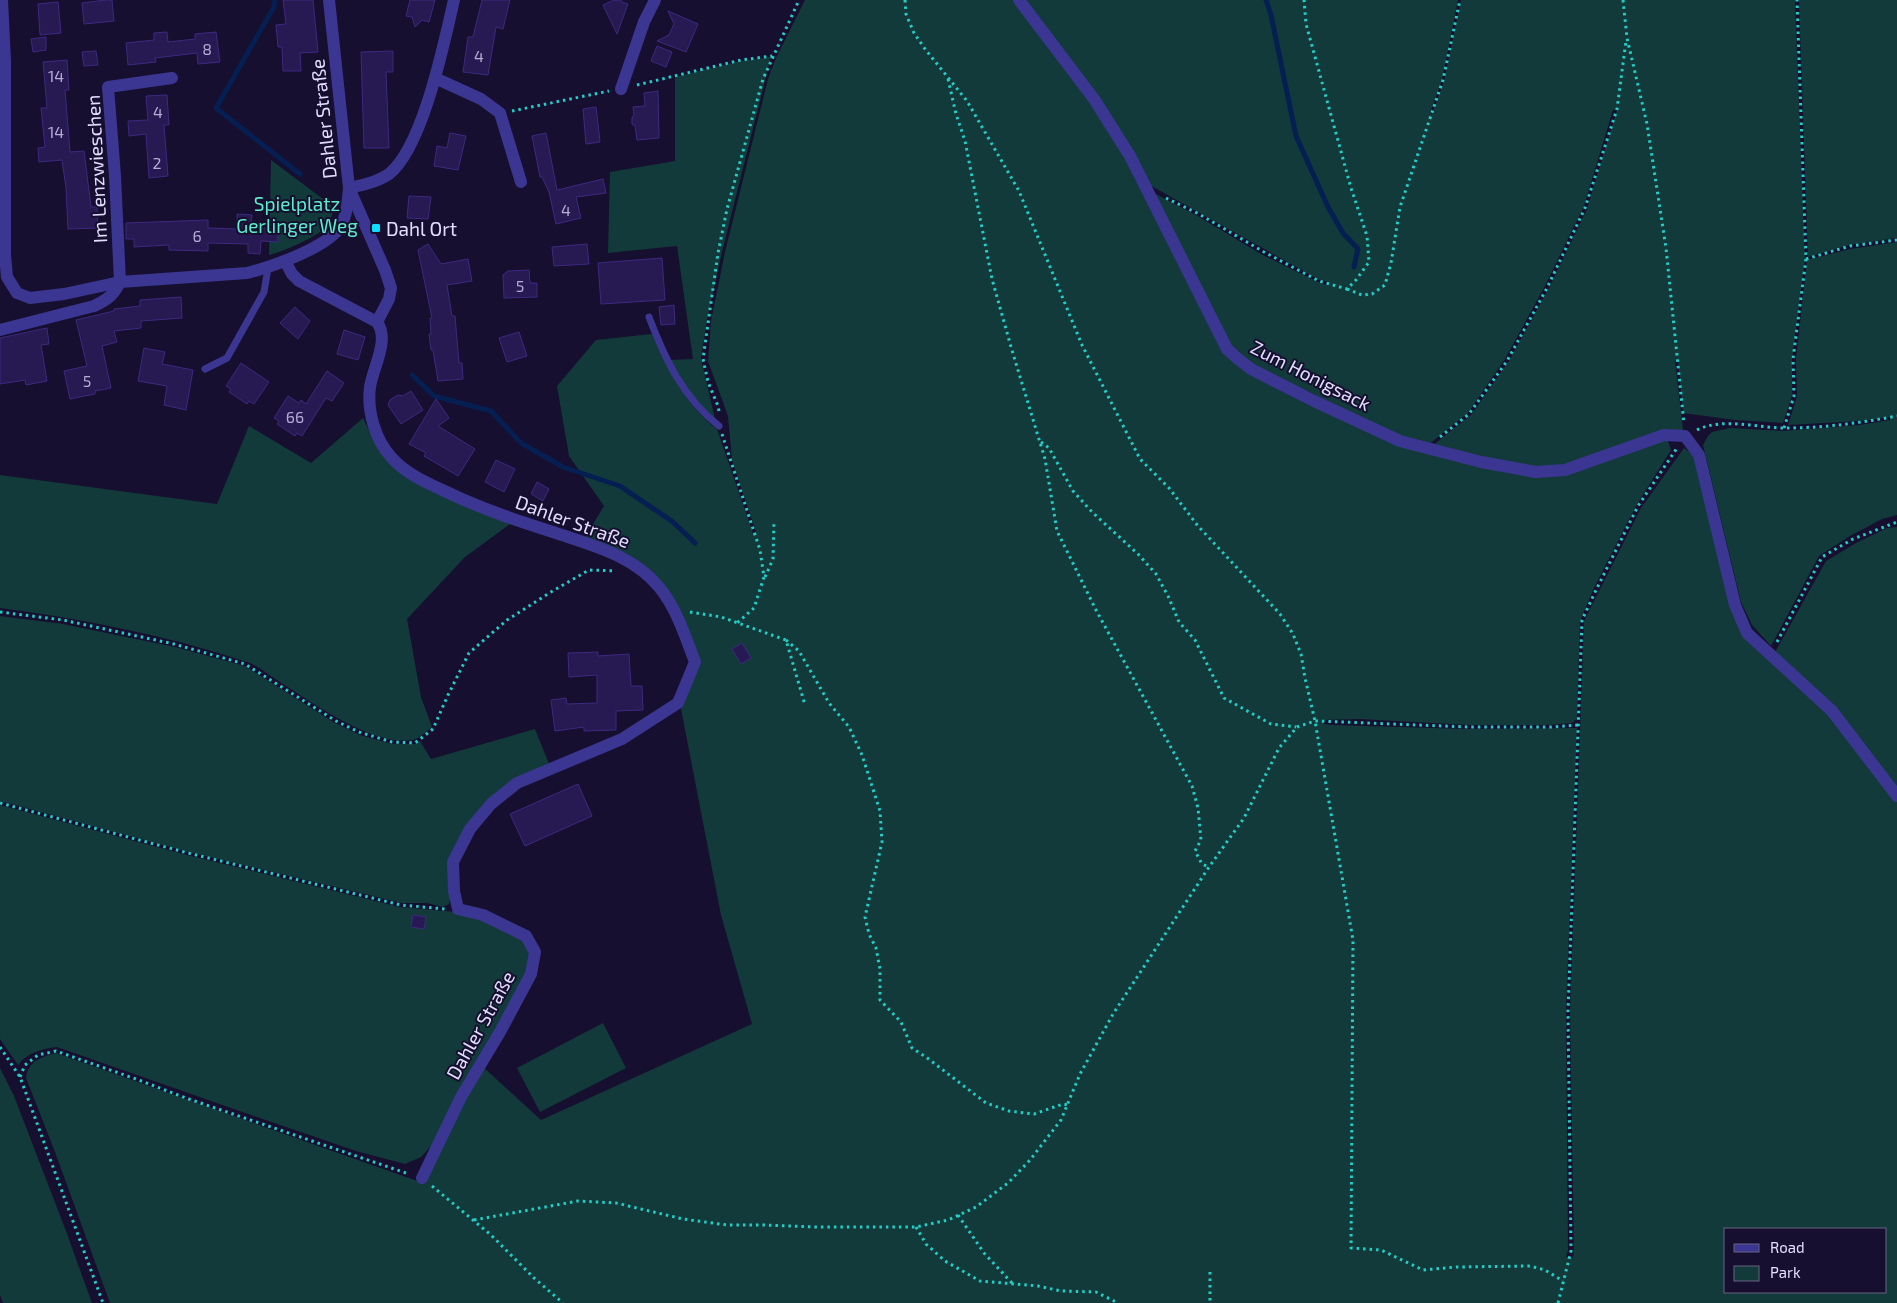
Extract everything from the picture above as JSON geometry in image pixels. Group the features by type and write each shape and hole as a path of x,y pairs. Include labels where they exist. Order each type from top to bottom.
{"street":[{"path":"2,0 5,255 7,277 17,293 30,298 64,294 120,282 247,273 285,262 337,231 346,212 349,188 374,182 388,174 397,166 413,138 436,78 454,0"},
{"name":"Dahler Straße","path":"329,0 349,188 391,288 389,299 377,322 381,327 383,338 372,378 370,400 376,432 381,444 392,458 408,472 425,482 479,507 618,555 644,571 659,587 674,610 695,662 678,703 622,739 517,783 491,804 470,829 453,862 454,891 458,909 483,915 526,936 536,952 531,974 500,1032 461,1098 422,1178"},
{"path":"621,88 644,22 655,0"},
{"name":"Zum Honigsack","path":"1019,0 1094,98 1130,156 1228,349 1250,369 1400,441 1481,462 1536,472 1565,470 1664,435 1685,436"},
{"name":"Im Lenzwieschen","path":"120,282 108,86 172,78"},
{"path":"436,78 480,99 500,113 521,182"},
{"path":"285,262 299,281 377,322"},
{"path":"0,330 94,306 105,301 114,293 120,282"},
{"path":"1685,436 1699,455 1735,605 1747,633 1832,711 1897,796"}],"lane":[{"path":"205,369 227,358 264,292 268,268"},
{"path":"649,317 660,346 691,400 702,413 719,426"}],"path":[{"path":"737,623 754,608 764,577 760,550 719,426 718,406 708,382 703,359 718,254 727,210 763,79 798,0"},
{"path":"905,0 906,14 914,33 967,101 1019,190 1082,345 1140,459 1169,488 1198,526 1280,614 1293,634 1301,654 1315,721 1353,940 1351,1248 1381,1250 1423,1270 1456,1267 1530,1266 1545,1270 1563,1281"},
{"path":"1304,0 1306,24 1351,188 1367,236 1369,262 1347,289"},
{"path":"1146,186 1319,281 1362,295 1372,294 1385,285 1391,263 1400,207 1443,80 1460,0"},
{"path":"1623,0 1627,38 1647,124 1666,248 1685,436"},
{"path":"1784,428 1794,396 1793,359 1806,259 1797,0"},
{"path":"1427,448 1469,414 1507,361 1547,288 1585,208 1617,109 1627,38"},
{"path":"947,77 965,141 992,279 1045,459 1057,531 1096,610 1192,786 1198,808 1201,840 1195,851 1202,864 1209,868"},
{"path":"1806,259 1850,246 1897,240"},
{"path":"1558,1303 1571,1251 1568,1012 1582,620 1638,506 1685,436 1707,425 1737,424 1784,428 1860,423 1897,416"},
{"path":"1039,441 1049,448 1073,491 1156,574 1179,622 1195,640 1224,698 1271,724 1297,727 1315,721 1470,727 1579,725"},
{"path":"762,584 774,558 774,521"},
{"path":"1770,655 1822,557 1853,539 1897,522"},
{"path":"0,612 63,620 174,644 245,664 336,721 359,732 392,742 415,743 433,730 469,653 507,620 589,570 621,571"},
{"path":"674,610 721,617 786,640 799,652 829,703 848,727 862,755 880,811 882,842 865,917 869,934 876,948 880,969 880,1000 901,1022 912,1048 986,1103 1009,1111 1034,1114 1063,1104 1068,1105"},
{"path":"786,640 805,705"},
{"path":"474,1220 578,1201 616,1202 683,1219 727,1225 817,1228 916,1227 948,1220 976,1207 1008,1183 1030,1160 1061,1120 1080,1074 1112,1014 1244,818 1279,748 1297,727"},
{"path":"0,803 188,853 401,905 458,909"},
{"path":"0,1047 20,1077 103,1303"},
{"path":"20,1077 25,1065 38,1055 56,1051 136,1078 186,1098 422,1178 474,1220 563,1303"},
{"path":"958,1215 984,1253 1012,1283"},
{"path":"916,1227 926,1244 945,1261 980,1281 1012,1283 1061,1291 1096,1292 1118,1303"},
{"path":"1210,1272 1210,1303"}],"green space":[{"path":"805,0 1016,0 1093,101 1128,159 1226,351 1401,444 1537,475 1664,439 1668,441 1671,450 1636,506 1594,588 1580,621 1577,719 1572,723 1550,725 1469,725 1359,719 1323,720 1324,724 1334,725 1467,729 1577,728 1566,1011 1568,1250 1566,1257 1573,1258 1574,1250 1570,1012 1584,621 1641,508 1684,448 1696,457 1734,609 1774,654 1826,561 1856,543 1887,528 1897,527 1897,1303 110,1303 26,1078 29,1067 40,1058 56,1053 423,1183 482,1066 541,1120 752,1024 721,915 681,709 700,662 662,583 584,539 604,506 569,456 557,386 596,340 652,334 671,373 687,398 706,420 717,429 753,533 756,532 732,460 728,416 708,361 711,321 725,252 768,79 776,58"},
{"path":"1022,0 1458,0 1442,80 1430,113 1432,114 1444,81 1461,0 1795,0 1805,259 1792,359 1792,396 1783,423 1735,420 1683,413 1678,360 1675,360 1683,430 1564,468 1536,469 1432,446 1471,415 1509,361 1549,288 1587,209 1617,110 1613,110 1584,206 1545,286 1505,359 1468,413 1428,445 1405,438 1252,365 1230,347 1150,191 1196,215 1261,254 1318,282 1327,285 1328,282 1318,279 1146,183"},
{"path":"1799,0 1897,0 1897,238 1849,245 1808,257"},
{"path":"771,57 722,252 707,320 701,359 715,419 692,398 669,360 693,359 677,246 608,253 610,172 675,161 675,77 741,61"},
{"name":"Spielplatz Gerlinger Weg","path":"271,160 331,205 333,212 322,231 299,244 269,255"},
{"path":"1897,242 1897,515 1882,519 1850,536 1819,556 1771,646 1752,625 1741,602 1703,445 1712,432 1730,428 1783,431 1859,425 1890,420 1890,417 1860,421 1788,425 1797,396 1796,359 1807,260 1850,249"},
{"path":"363,418 377,447 403,473 514,521 465,557 407,619 421,697 432,727 418,738 413,740 397,740 379,737 361,730 324,710 248,662 184,643 124,629 0,608 0,475 217,504 249,426 311,463"},
{"path":"0,616 63,624 175,647 245,666 335,723 360,735 392,744 415,744 420,741 431,759 535,729 549,764 466,829 449,904 443,907 427,903 402,903 189,852 0,801"},
{"path":"0,805 187,855 400,907 456,912 481,917 523,937 532,952 529,972 432,1145 421,1157 405,1164 356,1151 57,1047 36,1052 26,1057 18,1065 0,1039"},
{"path":"603,1023 626,1068 540,1112 517,1068"},
{"path":"0,1068 14,1096 92,1303 3,1303 0,1295"}],"building":[{"path":"112,0 114,21 84,24 82,3"},
{"path":"283,0 313,0 318,52 300,53 301,71 283,71 282,47 278,47 276,25 286,24"},
{"path":"410,0 435,0 429,22 422,20 415,27 412,17 406,16"},
{"path":"482,0 510,0 503,29 496,27 488,75 463,72 468,37 473,37"},
{"path":"614,0 621,0 628,4 617,34 603,5"},
{"path":"58,2 61,33 40,35 38,4"},
{"path":"668,11 698,24 686,52 657,41 669,35 674,24"},
{"path":"167,32 168,42 195,39 195,34 216,32 220,62 198,64 197,53 155,58 156,62 128,65 126,43 154,40 154,33"},
{"path":"46,37 46,50 33,52 31,39"},
{"path":"657,46 672,52 666,67 651,61"},
{"path":"96,51 98,65 84,66 82,52"},
{"path":"393,51 393,72 386,72 389,148 364,148 361,52"},
{"path":"67,60 69,90 65,90 70,152 84,151 91,207 97,207 98,228 68,229 66,188 62,160 39,162 38,148 45,147 41,108 47,108 43,62"},
{"path":"658,91 659,138 637,140 635,126 632,124 633,107 645,106 644,93"},
{"path":"167,95 169,125 164,125 168,176 149,178 146,134 129,136 128,121 148,120 146,96"},
{"path":"596,107 600,142 586,144 583,109"},
{"path":"450,133 466,136 458,170 434,166 437,146 447,148"},
{"path":"546,133 557,190 603,179 606,193 576,197 581,218 556,224 549,192 542,177 540,177 532,136"},
{"path":"409,196 431,197 428,219 407,218"},
{"path":"237,214 252,215 251,223 262,223 262,228 278,229 278,242 261,241 260,254 248,253 248,244 208,243 208,251 169,250 169,245 134,247 134,239 126,239 126,223 208,220 208,228 237,229"},
{"path":"428,244 441,264 468,259 472,281 447,285 452,316 455,316 459,363 462,363 463,379 438,381 429,334 431,334 430,318 432,318 418,250"},
{"path":"587,244 589,264 554,266 552,247"},
{"path":"662,258 665,300 601,304 598,263"},
{"path":"529,270 530,283 537,283 537,297 504,298 503,275 508,271"},
{"path":"181,297 182,318 141,321 141,328 114,331 117,342 102,346 111,388 95,391 95,394 70,399 64,371 87,366 76,320 114,311 114,309 140,306 140,300"},
{"path":"674,305 675,324 661,325 659,307"},
{"path":"295,307 310,321 298,339 280,323"},
{"path":"47,328 49,344 41,345 47,381 26,385 25,380 0,384 0,338"},
{"path":"344,330 365,337 358,360 337,354"},
{"path":"519,332 527,356 507,362 499,338"},
{"path":"144,348 165,352 162,364 193,370 186,410 164,405 167,386 138,381"},
{"path":"241,363 269,382 254,404 249,401 247,404 229,392 231,389 226,386"},
{"path":"327,371 344,383 332,401 326,398 302,436 297,433 295,436 277,424 279,421 274,418 288,396 299,403 301,400 306,404"},
{"path":"411,391 423,410 401,424 388,405 390,400 398,395 403,396"},
{"path":"436,399 449,418 438,426 475,449 458,476 424,456 426,453 409,444"},
{"path":"496,460 515,469 504,492 485,482"},
{"path":"537,482 549,489 543,501 531,494"},
{"path":"742,643 751,658 741,664 732,649"},
{"path":"598,652 598,656 629,654 631,686 642,686 643,710 616,711 616,730 584,731 584,727 555,731 551,700 566,698 567,704 597,703 597,675 569,677 568,653"},
{"path":"578,784 592,816 525,846 510,814"},
{"path":"413,915 426,917 424,929 411,927"}],"waterway":[{"path":"275,0 274,7 216,108 300,174"},
{"path":"1266,0 1271,15 1296,136 1328,207 1343,233 1358,249 1354,267"},
{"path":"412,375 434,396 491,411 521,443 563,467 620,486 673,522 695,543"}],"place":[{"name":"Dahl Ort","path":"376,228"}]}
